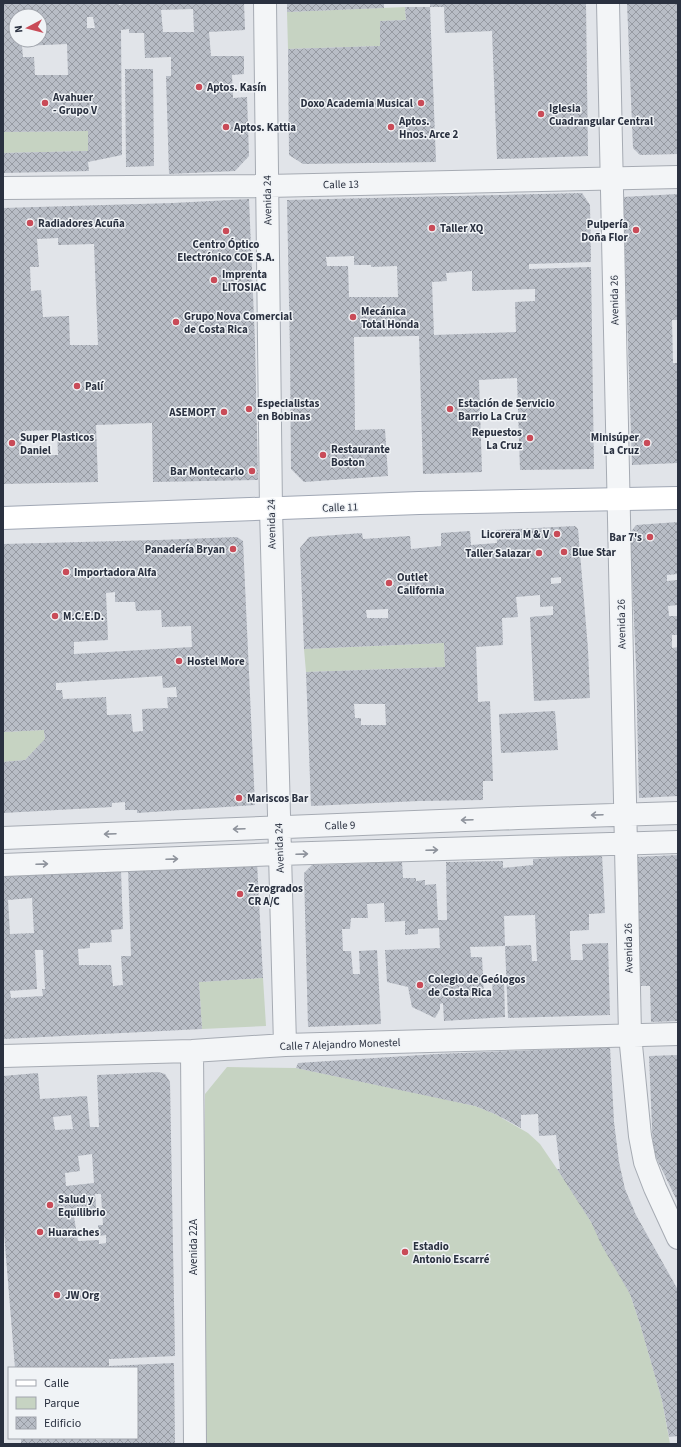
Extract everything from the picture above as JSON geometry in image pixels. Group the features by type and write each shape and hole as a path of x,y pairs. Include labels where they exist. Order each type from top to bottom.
{"main road":[{"name":"Calle 11","path":"3,518 494,502 678,498"}],"street":[{"name":"Avenida 24","path":"265,3 271,509 278,827 285,1045"},
{"name":"Avenida 26","path":"608,3 630,1035 640,1136 645,1162 678,1238"},
{"name":"Calle 13","path":"3,188 267,186 678,177"},
{"name":"Calle 9","path":"3,838 678,813"},
{"path":"3,866 279,854 678,842"},
{"name":"Calle 7 Alejandro Monestel","path":"3,1056 192,1051 285,1045 678,1034"},
{"name":"Avenida 22A","path":"192,1051 195,1444"}],"green space":[{"path":"405,7 406,20 380,21 380,46 288,49 287,12"},
{"path":"88,131 88,151 3,153 3,132"},
{"path":"444,643 445,667 306,672 304,649"},
{"path":"44,730 45,739 25,760 3,762 3,732"},
{"path":"263,978 266,1026 202,1029 199,982"},
{"name":"Estadio Antonio Escarré","path":"227,1067 296,1068 439,1098 475,1106 495,1114 528,1133 540,1144 576,1197 630,1294 662,1400 670,1444 203,1444 205,1094"}],"building":[{"path":"3,3 118,3 119,5 127,3 244,3 245,30 209,32 211,56 244,56 244,74 232,75 233,98 247,97 249,156 235,171 169,174 166,76 171,76 171,57 145,58 144,33 129,33 129,29 121,30 122,155 88,162 89,171 3,173 3,153 88,151 88,131 3,132","holes":["193,9 194,32 163,32 161,10","87,17 93,17 95,28 87,28"]},
{"path":"287,3 384,3 384,8 287,12"},
{"path":"430,3 586,3 588,156 497,159 492,31 445,33 444,7 430,7"},
{"path":"627,3 678,3 678,154 640,155 633,148"},
{"path":"405,7 430,7 436,162 303,164 289,155 288,49 380,46 380,21 406,20"},
{"path":"125,69 153,69 154,166 126,167"},
{"path":"582,193 590,205 591,262 529,264 529,269 591,267 594,469 520,470 517,378 479,380 482,472 423,474 419,336 354,337 355,430 385,429 388,476 304,482 291,469 287,200","holes":["354,256 354,265 371,265 371,267 397,266 398,297 349,297 348,266 327,266 326,257","472,271 472,291 535,289 535,301 515,302 516,332 434,335 432,282 447,281 446,273"]},
{"path":"678,194 678,320 672,320 673,363 678,363 678,463 632,465 623,197"},
{"path":"249,199 255,342 258,480 153,482 152,423 96,425 98,482 3,484 3,208 173,203","holes":["58,238 58,245 94,244 98,345 70,345 69,316 43,317 41,290 31,291 30,267 39,267 37,239","57,430 58,455 22,455 22,431"]},
{"path":"678,522 678,574 667,575 667,581 678,580 678,605 668,606 669,616 678,616 678,635 672,635 672,648 678,647 678,796 639,798 636,667 630,533 636,525"},
{"path":"575,526 578,529 588,649 590,698 534,701 530,617 553,615 553,606 540,607 540,595 516,597 518,617 502,618 503,645 476,647 478,702 490,701 493,781 483,781 483,800 419,801 311,806 306,672 445,667 444,643 304,649 300,548 309,537 362,533 363,539 410,536 411,549 441,546 441,533 470,531 471,545 497,543 496,530","holes":["561,577 561,583 551,584 551,578","388,609 388,618 367,618 366,610","354,704 385,704 386,725 361,725 361,718 355,718"]},
{"path":"237,537 243,541 255,805 137,813 137,810 125,810 125,802 112,803 112,807 3,813 3,762 25,760 45,739 44,730 3,732 3,544","holes":["115,592 115,602 135,602 136,611 161,610 162,627 191,626 192,647 74,654 74,642 108,640 106,593","162,676 163,688 176,687 177,697 167,697 168,708 142,709 143,731 133,732 131,714 107,715 106,697 63,699 62,690 56,690 56,683"]},
{"path":"555,711 558,750 501,753 499,714"},
{"path":"602,855 605,913 589,914 589,930 570,931 570,944 571,960 583,960 582,944 608,943 610,1015 508,1018 505,946 470,947 471,957 482,957 484,996 493,996 492,981 504,981 505,1017 444,1021 443,1003 440,1004 440,1009 435,1018 412,1007 408,987 387,982 385,950 440,948 439,928 418,929 418,934 405,935 405,921 385,922 384,903 367,904 368,918 351,918 350,929 342,929 343,951 351,951 353,974 360,974 359,951 377,950 381,1024 308,1027 304,873 312,865 402,862 403,878 416,878 416,881 425,880 425,885 436,884 438,920 447,920 446,862 503,861 503,868 533,865 533,859","holes":["535,915 537,961 532,961 531,945 505,946 504,916"]},
{"path":"678,855 678,1021 651,1022 650,986 641,986 636,857"},
{"path":"257,862 263,978 199,982 202,1029 3,1039 3,875 121,870 123,929 111,930 112,942 90,943 90,948 78,949 79,965 111,965 113,986 123,985 121,956 131,956 128,868","holes":["32,898 34,933 10,934 8,900","35,950 43,950 45,989 42,989 43,996 11,998 10,991 37,989"]},
{"path":"610,1047 614,1122 619,1162 625,1189 636,1215 678,1290 678,1436 669,1437 662,1400 630,1294 602,1246 591,1222 557,1169 560,1169 556,1135 539,1136 538,1114 521,1115 521,1128 495,1114 475,1106 296,1068 298,1063 437,1054"},
{"path":"678,1055 678,1203 653,1151 649,1056"},
{"path":"158,1072 165,1074 170,1082 175,1356 109,1359 109,1366 174,1363 175,1444 21,1444 21,1439 138,1439 138,1367 15,1367 3,1220 3,1076 38,1073 40,1099 87,1096 90,1127 99,1127 97,1075","holes":["71,1115 73,1129 55,1130 53,1117","92,1154 94,1183 66,1186 65,1173 80,1171 78,1156","95,1194 101,1194 103,1225 98,1225 99,1236 106,1235 106,1243 99,1244 99,1240 78,1241 74,1217 97,1215"]}],"place":[{"name":"Aptos. Kasín","path":"199,87"},
{"name":"Avahuer - Grupo V","path":"45,103"},
{"name":"Doxo Academia Musical","path":"421,103"},
{"name":"Iglesia Cuadrangular Central","path":"541,114"},
{"name":"Aptos. Kattia","path":"226,127"},
{"name":"Aptos. Hnos. Arce 2","path":"391,127"},
{"name":"Radiadores Acuña","path":"30,223"},
{"name":"Taller XQ","path":"432,228"},
{"name":"Pulpería Doña Flor","path":"636,230"},
{"name":"Centro Óptico Electrónico COE S.A.","path":"226,231"},
{"name":"Imprenta LITOSIAC","path":"214,280"},
{"name":"Mecánica Total Honda","path":"353,317"},
{"name":"Grupo Nova Comercial de Costa Rica","path":"176,322"},
{"name":"Palí","path":"77,386"},
{"name":"Especialistas en Bobinas","path":"249,409"},
{"name":"Estación de Servicio Barrio La Cruz","path":"450,409"},
{"name":"ASEMOPT","path":"224,412"},
{"name":"Repuestos La Cruz","path":"530,438"},
{"name":"Super Plasticos Daniel","path":"12,443"},
{"name":"Minisúper La Cruz","path":"647,443"},
{"name":"Restaurante Boston","path":"323,455"},
{"name":"Bar Montecarlo","path":"252,471"},
{"name":"Licorera M & V","path":"557,534"},
{"name":"Bar 7's","path":"650,537"},
{"name":"Panadería Bryan","path":"233,549"},
{"name":"Blue Star","path":"564,552"},
{"name":"Taller Salazar","path":"539,553"},
{"name":"Importadora Alfa","path":"66,572"},
{"name":"Outlet California","path":"389,583"},
{"name":"M.C.E.D.","path":"55,616"},
{"name":"Hostel More","path":"179,661"},
{"name":"Mariscos Bar","path":"239,798"},
{"name":"Zerogrados CR A/C","path":"240,894"},
{"name":"Colegio de Geólogos de Costa Rica","path":"420,985"},
{"name":"Salud y Equilibrio","path":"50,1205"},
{"name":"Huaraches","path":"40,1232"},
{"name":"Estadio Antonio Escarré","path":"405,1252"},
{"name":"JW Org","path":"57,1295"}]}
